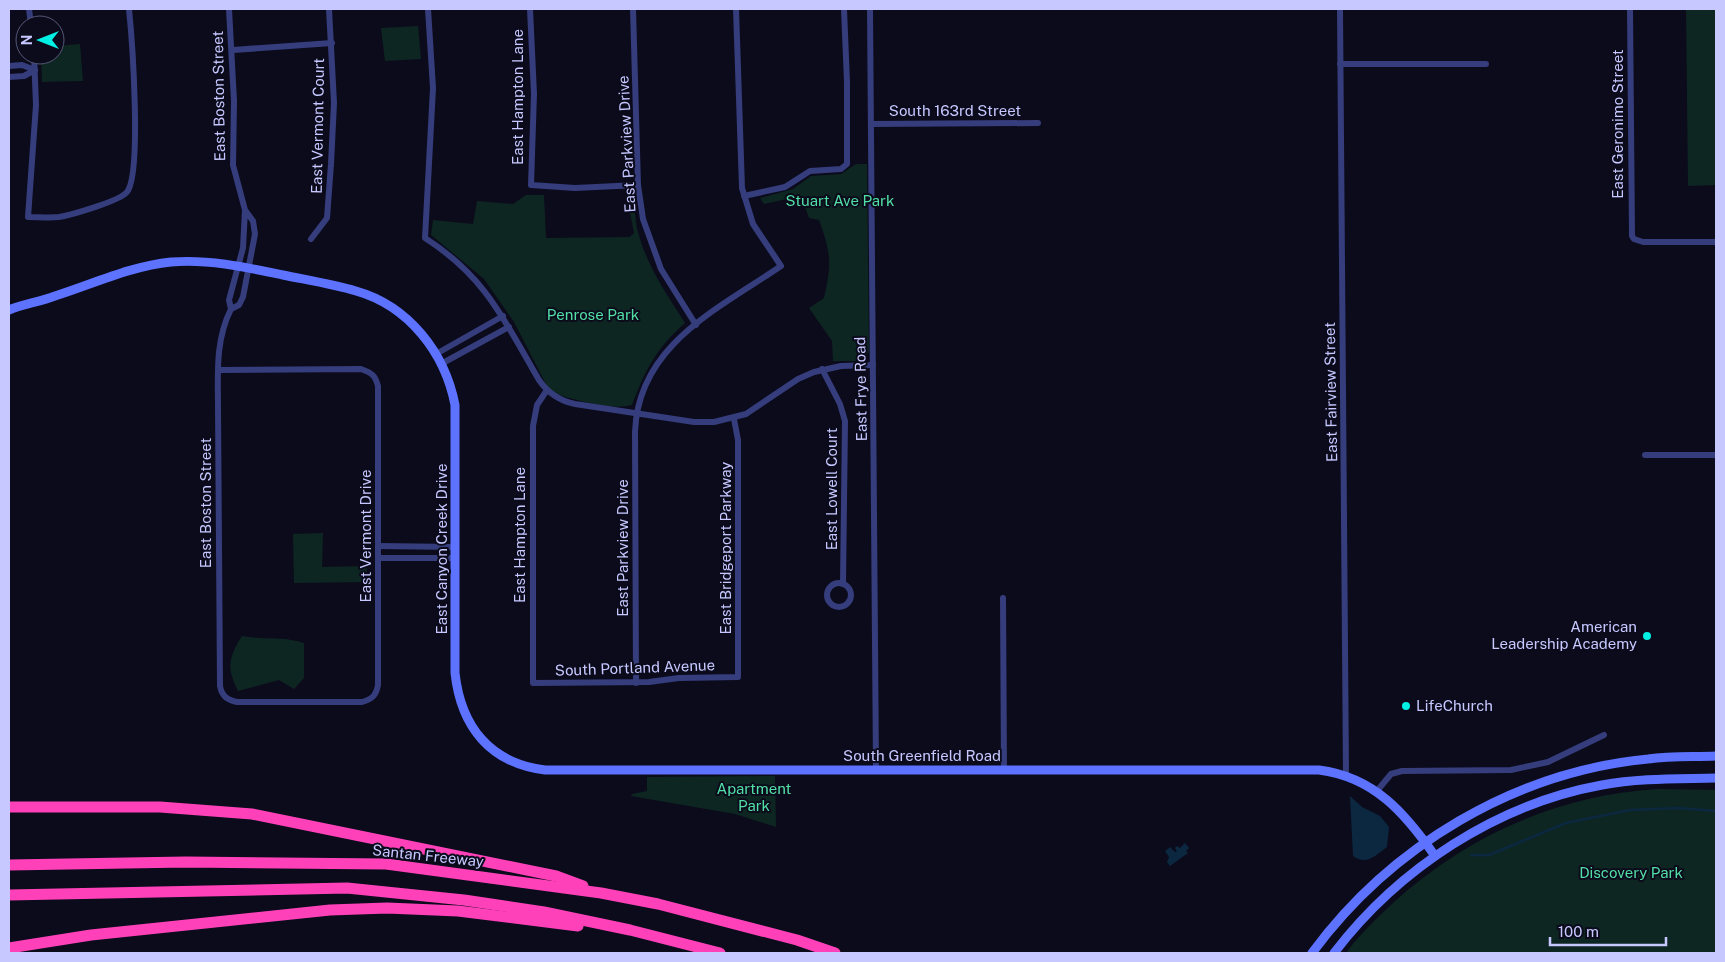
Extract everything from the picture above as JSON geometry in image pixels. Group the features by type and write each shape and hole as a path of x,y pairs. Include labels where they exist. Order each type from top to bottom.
{"highway":[{"path":"9,808 160,806 252,814 556,876 601,893"},
{"name":"Santan Freeway","path":"9,865 186,862 386,864 601,893 716,919 814,945 836,953"},
{"path":"9,895 347,888 464,900 544,912 630,930 720,953"},
{"path":"9,948 91,935 330,910 387,908 458,911 579,926 630,930"}],"street":[{"path":"35,65 34,141 28,217 52,218 69,215 119,198 128,191 130,184 133,148 135,92 129,9"},
{"name":"East Boston Street","path":"229,9 233,50 232,161 245,210 240,266 229,300 230,309 219,341 220,686 225,698 237,702 362,702 372,699"},
{"name":"East Vermont Court","path":"311,239 327,218 334,103 329,9"},
{"path":"428,9 433,88 425,238 465,268 488,293 503,316 538,380 547,390 571,403 700,422 734,418 752,410 798,379 822,369 840,366 872,366"},
{"name":"East Hampton Lane","path":"530,9 534,94 531,185 576,188 638,184"},
{"name":"East Parkview Drive","path":"632,9 638,184 643,219 654,253 669,285 696,325"},
{"path":"736,9 744,196 785,187 813,170 841,169 846,165 847,82 844,9"},
{"name":"East Frye Road","path":"870,9 876,769"},
{"name":"East Fairview Street","path":"1340,9 1346,775"},
{"name":"East Geronimo Street","path":"1630,9 1631,231 1634,239 1643,242 1716,242"},
{"path":"233,50 332,43"},
{"path":"1340,64 1486,64"},
{"path":"9,66 22,65 35,70"},
{"path":"9,77 24,76 35,70"},
{"name":"South 163rd Street","path":"871,124 1038,123"},
{"name":"East Parkview Drive","path":"636,683 637,413 645,384 660,358 673,343 780,266 753,224 744,196"},
{"name":"East Boston Street","path":"230,309 239,305 250,268 255,234 253,221 245,210"},
{"name":"East Canyon Creek Drive","path":"12,305 44,300 155,264 198,261 240,266 357,291 370,296 406,318 436,354 452,390 456,420 457,688 460,701 474,733"},
{"path":"436,354 503,316"},
{"path":"441,364 508,326"},
{"name":"East Vermont Drive","path":"218,370 361,369 372,373 378,386 378,686 376,694 372,699"},
{"name":"East Lowell Court","path":"822,369 840,404 845,421 843,584"},
{"name":"East Hampton Lane","path":"533,683 533,426 537,405 547,390"},
{"name":"East Bridgeport Parkway","path":"734,418 738,440 738,678"},
{"path":"1645,455 1716,456"},
{"path":"378,546 456,547"},
{"path":"378,558 456,558"},
{"path":"1003,598 1004,770"},
{"name":"South Portland Avenue","path":"533,683 636,683 679,678 738,678"},
{"name":"South Greenfield Road","path":"474,733 495,751 510,760 530,768 545,770 1302,770 1346,775 1377,791 1425,842 1435,856"},
{"path":"1377,791 1391,774 1402,771 1511,770 1548,762 1604,735"},
{"path":"1312,953 1356,900 1425,842 1451,824 1491,804 1564,776 1646,759 1716,756"},
{"path":"1334,953 1371,911 1435,856 1505,816 1577,791 1644,780 1716,778"}],"green space":[{"path":"1686,9 1716,9 1716,185 1688,186"},
{"path":"418,26 421,59 385,61 381,28"},
{"path":"80,44 83,81 42,82 41,65 65,65 65,45"},
{"name":"Stuart Ave Park","path":"856,164 867,164 869,352 861,361 833,361 832,341 809,308 824,298 828,276 828,250 819,220 809,218 801,196 764,204 760,198 793,189 811,176 841,174"},
{"name":"Penrose Park","path":"626,192 634,206 638,232 646,256 685,323 666,342 653,360 642,380 632,405 613,406 591,403 550,392 514,322 484,279 431,235 433,220 473,224 477,201 513,204 526,195 544,195 546,238 630,237 634,233"},
{"path":"323,533 322,567 367,566 366,582 294,583 293,534"},
{"path":"242,636 304,643 304,678 294,689 279,680 238,691 232,676 231,662 234,650"},
{"name":"Apartment Park","path":"775,776 776,827 735,814 631,796 632,794 647,791 647,777"},
{"name":"Discovery Park","path":"1658,789 1716,790 1716,953 1346,953 1374,921 1421,879 1483,839 1515,823 1549,810 1621,793"}],"water":[{"path":"1350,796 1362,807 1380,816 1389,827 1387,847 1367,860 1358,859 1353,856"},
{"path":"1185,843 1189,848 1186,851 1188,853 1170,866 1167,862 1169,857 1165,851 1170,847 1177,852 1175,848 1177,846 1180,848"}],"waterway":[{"path":"1471,855 1489,855 1566,823 1630,810 1678,808 1716,811"}],"place":[{"name":"American Leadership Academy","path":"1647,636"},
{"name":"LifeChurch","path":"1406,706"}]}
